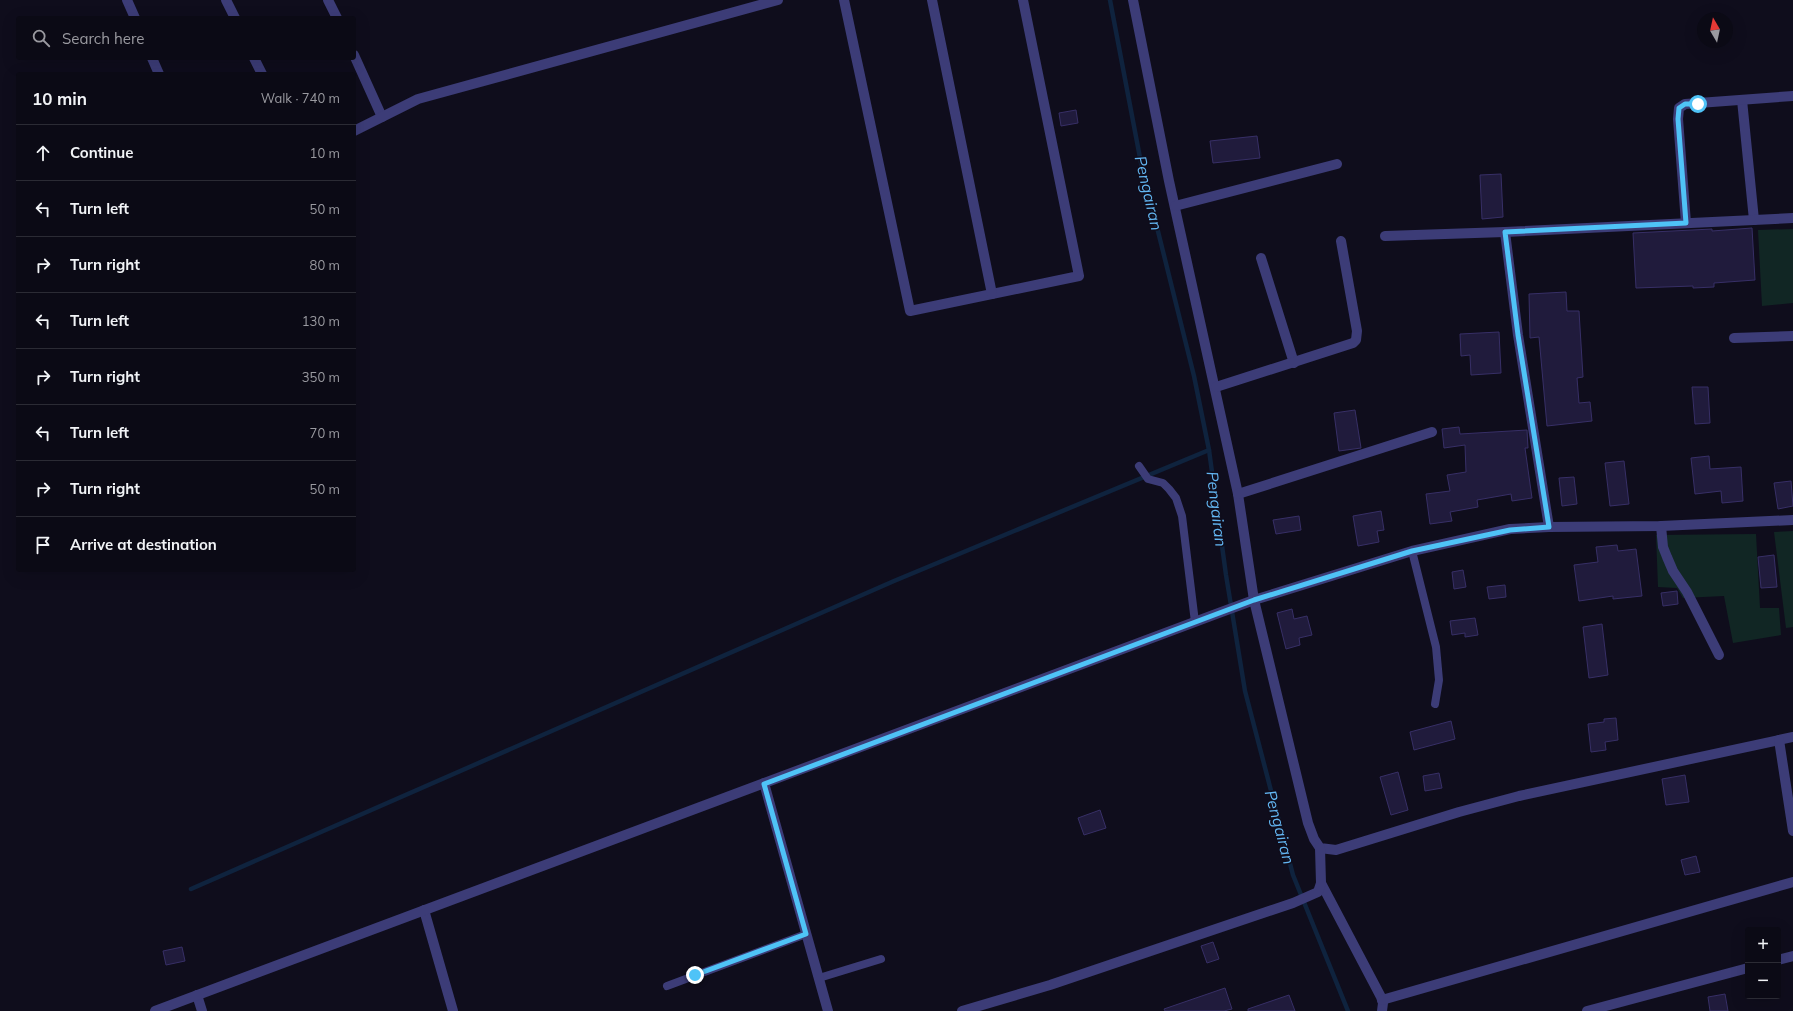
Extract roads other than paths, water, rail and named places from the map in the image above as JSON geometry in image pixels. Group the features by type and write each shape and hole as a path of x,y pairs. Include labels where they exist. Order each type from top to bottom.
{"street":[{"path":"126,0 133,16"},
{"path":"226,0 234,16"},
{"path":"328,0 336,16"},
{"path":"356,130 418,99 778,0"},
{"path":"844,0 910,311 1080,276 1023,0"},
{"path":"932,0 992,294"},
{"path":"962,1011 1050,985 1293,903 1318,892 1321,883 1320,848 1314,839 1308,823 1250,601 1238,494 1216,387 1175,206 1133,0"},
{"path":"356,59 382,117"},
{"path":"153,60 158,72"},
{"path":"255,60 261,72"},
{"path":"1686,223 1678,119 1679,108 1685,104 1793,96"},
{"path":"1742,100 1754,220"},
{"path":"1175,206 1337,164"},
{"path":"1385,236 1505,232 1793,218"},
{"path":"1505,232 1518,335 1549,527"},
{"path":"1216,387 1348,346 1356,340 1357,330 1340,241"},
{"path":"1261,258 1294,363"},
{"path":"1734,338 1793,336"},
{"path":"1238,494 1432,432"},
{"path":"155,1011 1250,601 1412,551 1510,530 1549,527 1661,526 1793,520"},
{"path":"1661,526 1663,547 1667,557 1673,570 1687,592 1719,655"},
{"path":"1320,848 1336,850 1459,812 1512,798 1793,737"},
{"path":"1779,740 1793,831"},
{"path":"764,784 828,1011"},
{"path":"1382,1000 1793,882"},
{"path":"1321,883 1382,1000 1382,1011"},
{"path":"424,910 453,1011"},
{"path":"1781,959 1793,956"},
{"path":"1587,1011 1745,969"},
{"path":"197,995 202,1011"}],"lane":[{"path":"1143,472 1163,483 1176,498 1180,510 1195,622"},
{"path":"1412,551 1436,648 1439,680 1435,704"},
{"path":"667,986 806,934"},
{"path":"819,978 881,958"}],"waterway":[{"name":"Pengairan","path":"1110,0 1141,163 1194,376 1209,450 1226,575 1245,691 1293,875 1348,1011"},
{"path":"191,889 894,581 1209,450"}]}
